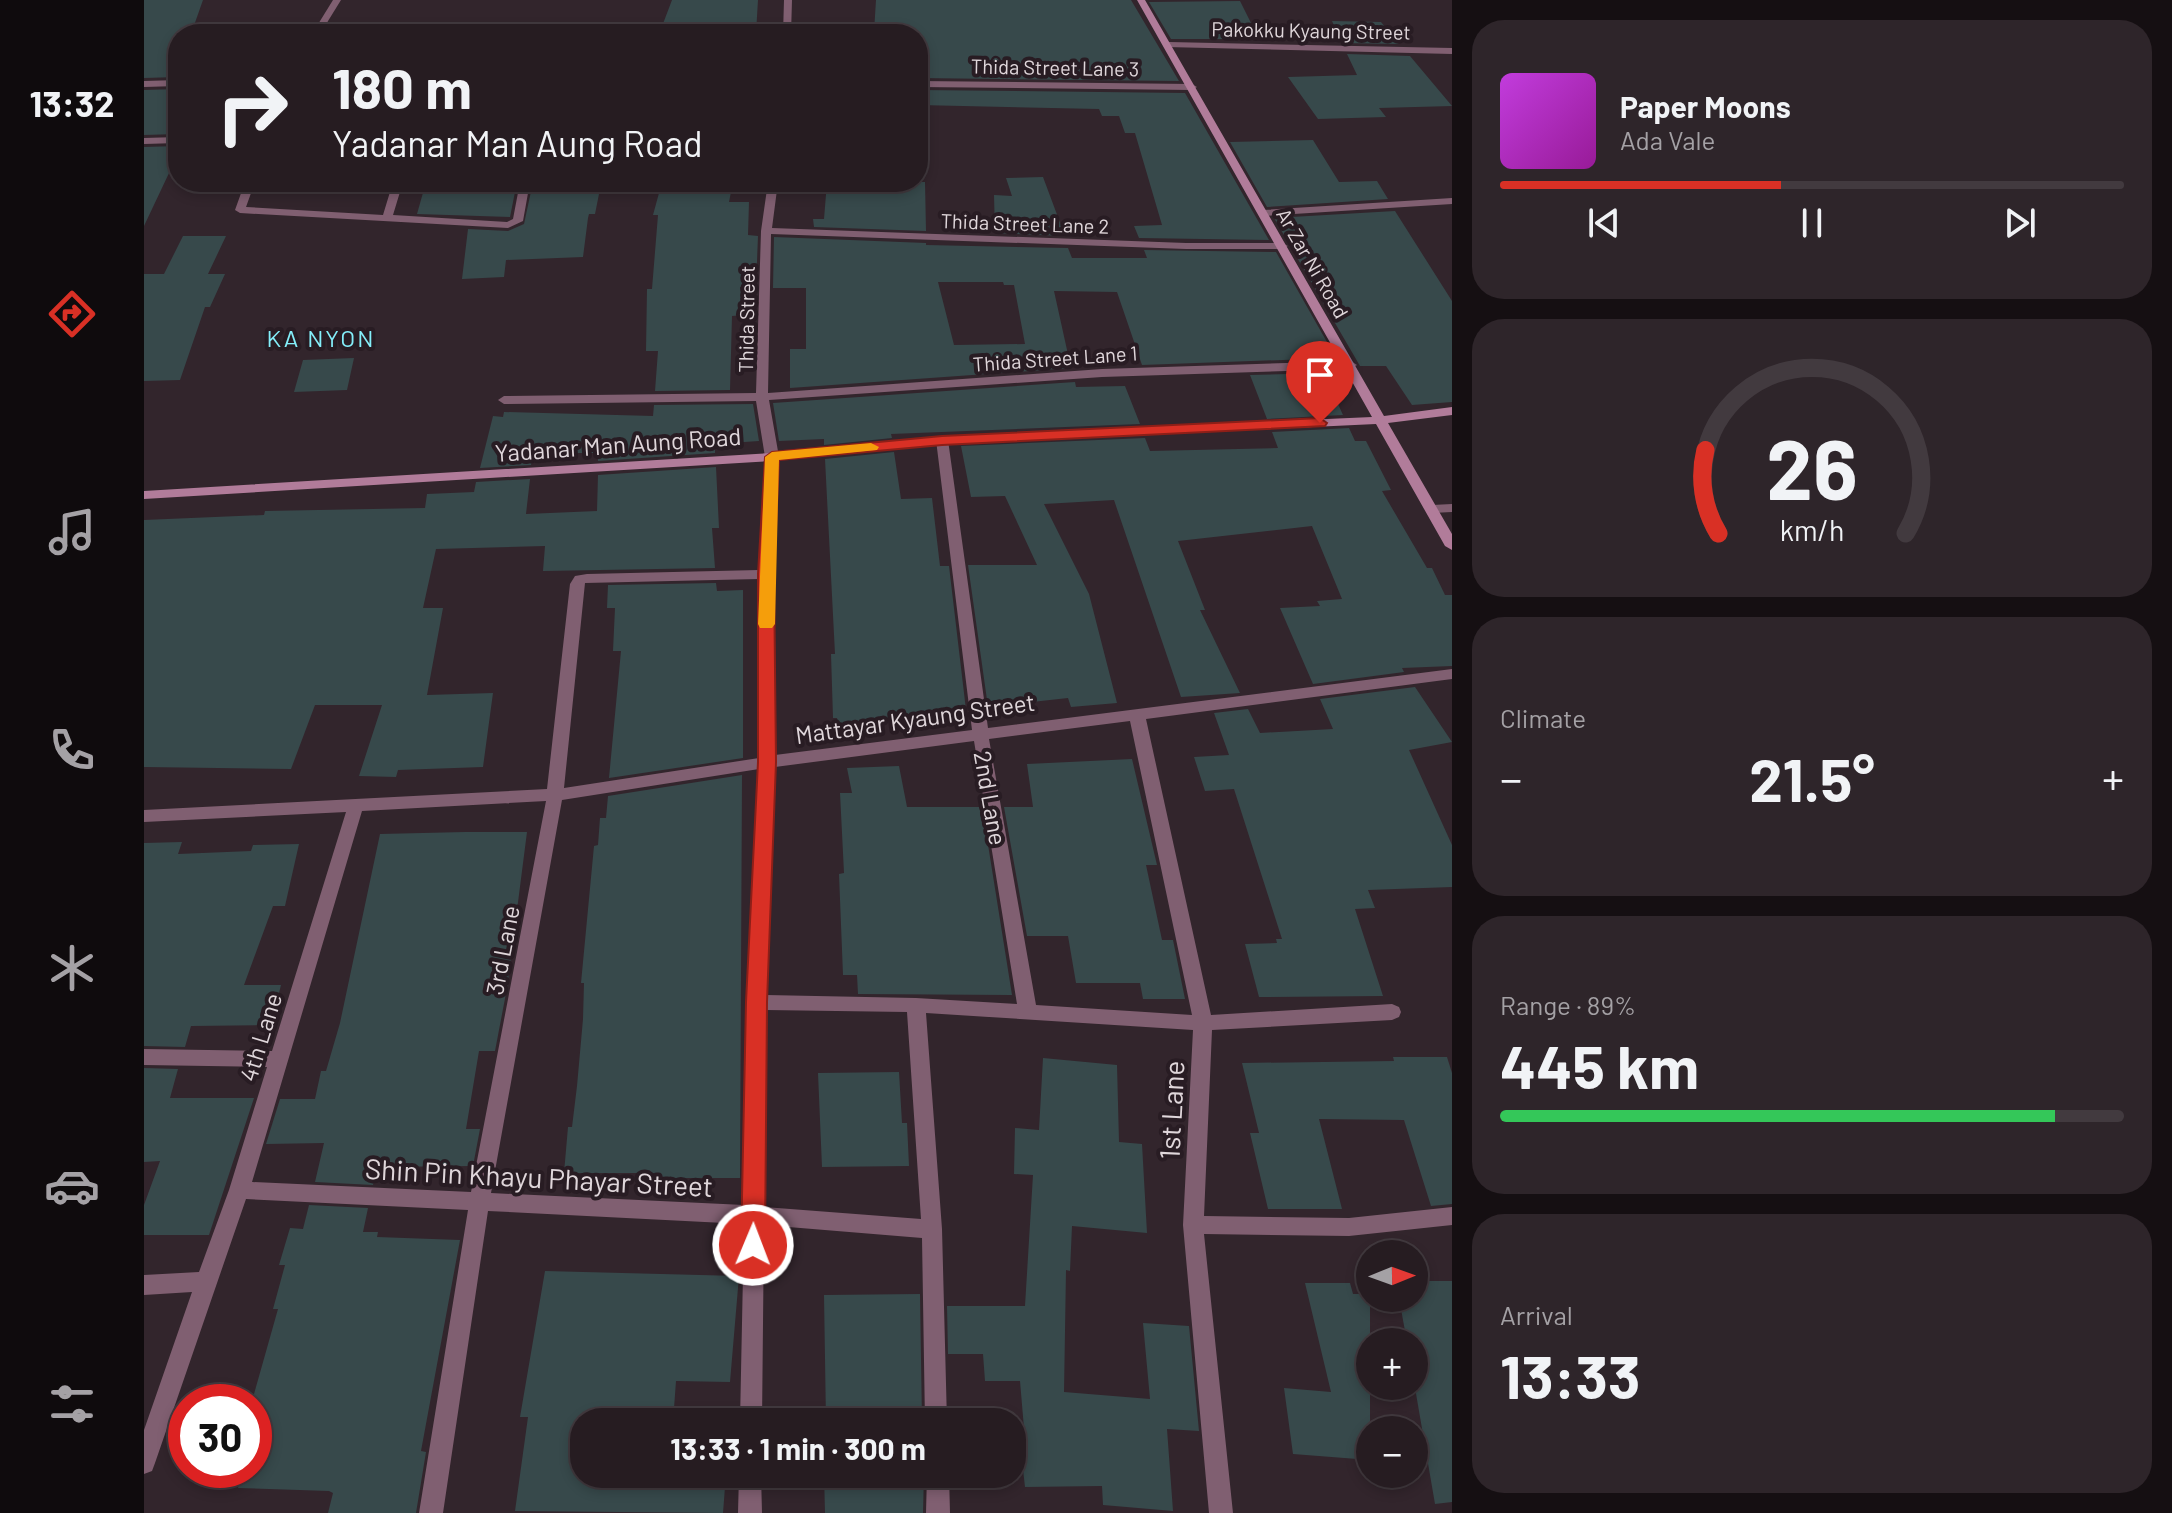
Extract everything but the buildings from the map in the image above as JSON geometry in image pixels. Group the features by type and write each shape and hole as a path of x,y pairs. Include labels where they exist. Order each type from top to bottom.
{"main road":[{"name":"Ar Zar Ni Road","path":"1141,0 1383,420 1452,546"},
{"name":"Yadanar Man Aung Road","path":"144,495 772,457 942,440 1383,420 1452,411"}],"street":[{"path":"322,24 337,0"},
{"path":"787,24 788,0"},
{"name":"Pakokku Kyaung Street","path":"1169,45 1452,51"},
{"path":"144,84 168,83"},
{"name":"Thida Street Lane 3","path":"928,84 1192,87"},
{"path":"144,141 168,140"},
{"path":"246,192 240,210 515,223 523,192"},
{"path":"387,218 395,192"},
{"name":"Thida Street","path":"751,1408 757,1002 767,762 766,574 772,457 762,397 766,231 772,192"},
{"path":"1264,213 1452,201"},
{"name":"Thida Street Lane 2","path":"766,231 1186,246 1282,246"},
{"name":"Thida Street Lane 1","path":"504,400 762,397 1102,373 1351,365"},
{"name":"2nd Lane","path":"942,440 981,736 1028,1012"},
{"path":"1432,509 1452,508"},
{"name":"3rd Lane","path":"431,1513 479,1202 555,795 580,579 766,574"},
{"name":"Mattayar Kyaung Street","path":"144,816 555,795 767,762 1452,674"},
{"name":"1st Lane","path":"1137,715 1203,1023 1193,1225 1221,1513"},
{"name":"4th Lane","path":"144,1463 239,1190 356,805"},
{"path":"757,1002 916,1005 1203,1023 1392,1012"},
{"path":"916,1005 932,1229 936,1408"},
{"path":"144,1057 278,1059"},
{"name":"Shin Pin Khayu Phayar Street","path":"239,1190 753,1215 932,1229"},
{"path":"1193,1225 1349,1227 1452,1216"},
{"path":"144,1285 206,1281"},
{"path":"750,1488 750,1513"},
{"path":"938,1488 938,1513"}],"slow traffic":[{"path":"766,624 772,457 871,447"}],"district":[{"name":"KA NYON","path":"321,337"}],"route":[{"path":"753,1245 757,1002 767,762 766,574 772,457 942,440 1320,423"}]}
